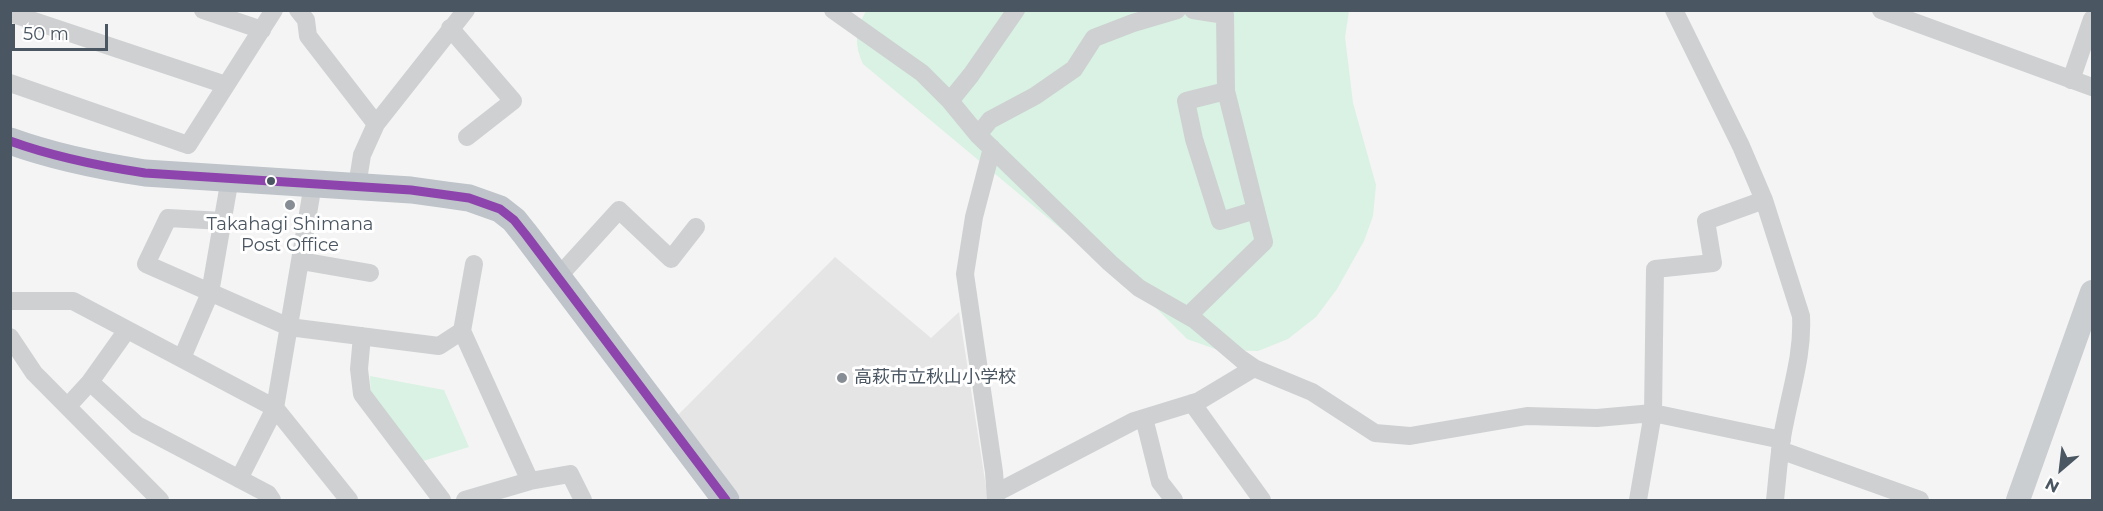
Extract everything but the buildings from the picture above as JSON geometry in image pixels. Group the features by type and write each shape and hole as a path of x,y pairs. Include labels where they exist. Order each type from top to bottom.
{"highway":[{"path":"10,141 57,156 110,168 146,173 357,186 447,195 469,198 500,209 514,220 726,501"}],"main road":[{"path":"2018,501 2092,292"}],"street":[{"path":"203,10 262,30"},
{"path":"10,83 188,145 274,10"},
{"path":"357,186 362,155 376,124 466,10"},
{"path":"833,10 912,65 950,101 978,135 1139,288 1188,316 1254,368 1312,392 1375,434 1410,436 1527,416 1597,418 1653,413 1781,445 1920,501"},
{"path":"950,101 1016,10"},
{"path":"978,135 990,120 1035,96 1074,69 1094,38 1177,10"},
{"path":"1188,316 1264,242 1226,91 1225,15 1193,10"},
{"path":"1674,10 1741,146 1764,200 1801,316 1800,358 1781,445 1775,501"},
{"path":"1881,10 2092,87"},
{"path":"10,13 226,85"},
{"path":"306,14 308,36 376,124"},
{"path":"2071,80 2092,19"},
{"path":"450,28 513,101 467,137"},
{"path":"1226,91 1186,101 1194,139 1220,220 1256,210"},
{"path":"992,148 974,217 965,274 996,497 1134,422 1199,401 1254,368"},
{"path":"182,358 210,293 230,178"},
{"path":"239,479 275,408 313,184"},
{"path":"1638,501 1653,413 1655,269 1713,263 1706,221 1764,200"},
{"path":"558,277 619,210 671,259 695,226"},
{"path":"223,221 168,218 146,264 289,327 439,346 462,331"},
{"path":"301,261 370,273"},
{"path":"474,264 462,331 530,481"},
{"path":"10,301 73,301 275,408 349,501"},
{"path":"68,406 90,382 127,330"},
{"path":"362,336 359,369 362,394 442,501"},
{"path":"10,337 34,373 160,501"},
{"path":"90,382 137,425 268,494 272,501"},
{"path":"1192,403 1262,501"},
{"path":"1144,418 1160,482 1174,501"},
{"path":"465,501 499,496 530,481 570,474 583,501"}],"shaded area":[{"name":"高萩市立秋山小学校","path":"835,257 931,338 959,312 988,500 741,500 676,417"}],"green space":[{"path":"866,11 1349,11 1345,37 1353,103 1376,185 1373,216 1364,241 1337,289 1316,317 1288,339 1258,351 1218,350 1187,339 1156,308 863,64 857,38"},
{"path":"370,376 444,390 469,447 423,461 371,399"}],"transit line":[{"name":"50","path":"10,141 43,152 145,173 411,190 469,198 500,209 514,220 526,235 726,500"}],"place":[{"name":"Takahagi Shimana Post Office","path":"290,205"},
{"name":"高萩市立秋山小学校","path":"842,378"}]}
